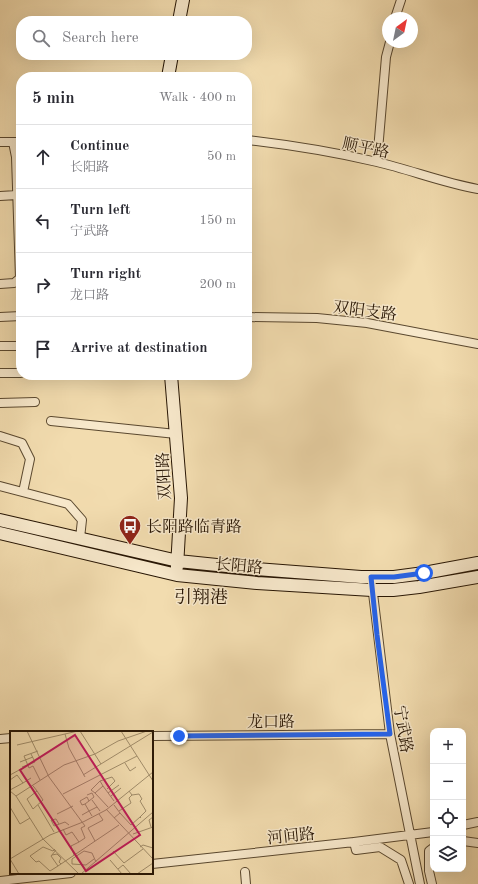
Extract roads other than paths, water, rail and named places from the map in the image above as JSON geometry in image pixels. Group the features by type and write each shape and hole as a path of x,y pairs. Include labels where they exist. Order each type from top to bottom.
{"main road":[{"path":"180,16 183,0"},
{"path":"169,72 171,60"},
{"name":"双阳路","path":"171,380 181,498 177,575"},
{"name":"长阳路","path":"0,520 178,561 256,569 371,577 394,577 478,563"},
{"name":"长阳路","path":"0,533 177,575 257,583 372,590 418,587 478,577"}],"street":[{"path":"398,12 401,0"},
{"path":"377,162 386,57 388,48"},
{"name":"顺平路","path":"252,141 291,146 377,162 460,186 478,189"},
{"path":"0,142 16,142"},
{"path":"0,196 16,195"},
{"path":"0,284 14,284 16,282"},
{"path":"0,317 16,316"},
{"name":"双阳支路","path":"252,317 317,318 367,323 478,344"},
{"path":"0,346 16,346"},
{"path":"0,374 16,373"},
{"path":"0,403 35,402"},
{"path":"51,421 176,434"},
{"path":"0,436 22,443 30,458 23,492"},
{"path":"0,486 68,504 82,520 80,538"},
{"name":"宁武路","path":"371,577 390,734 420,884"},
{"name":"龙口路","path":"153,736 390,734"},
{"path":"0,739 10,738"},
{"path":"466,824 478,822"},
{"name":"河间路","path":"153,864 430,832"},
{"path":"466,841 478,843"},
{"path":"354,842 356,850 380,847 402,860 409,884"},
{"path":"430,850 429,871 432,884"},
{"path":"245,872 246,884"},
{"path":"0,881 62,874"}],"place":[{"name":"长阳路临青路","path":"130,546"}],"district":[{"name":"引翔港","path":"201,597"}]}
